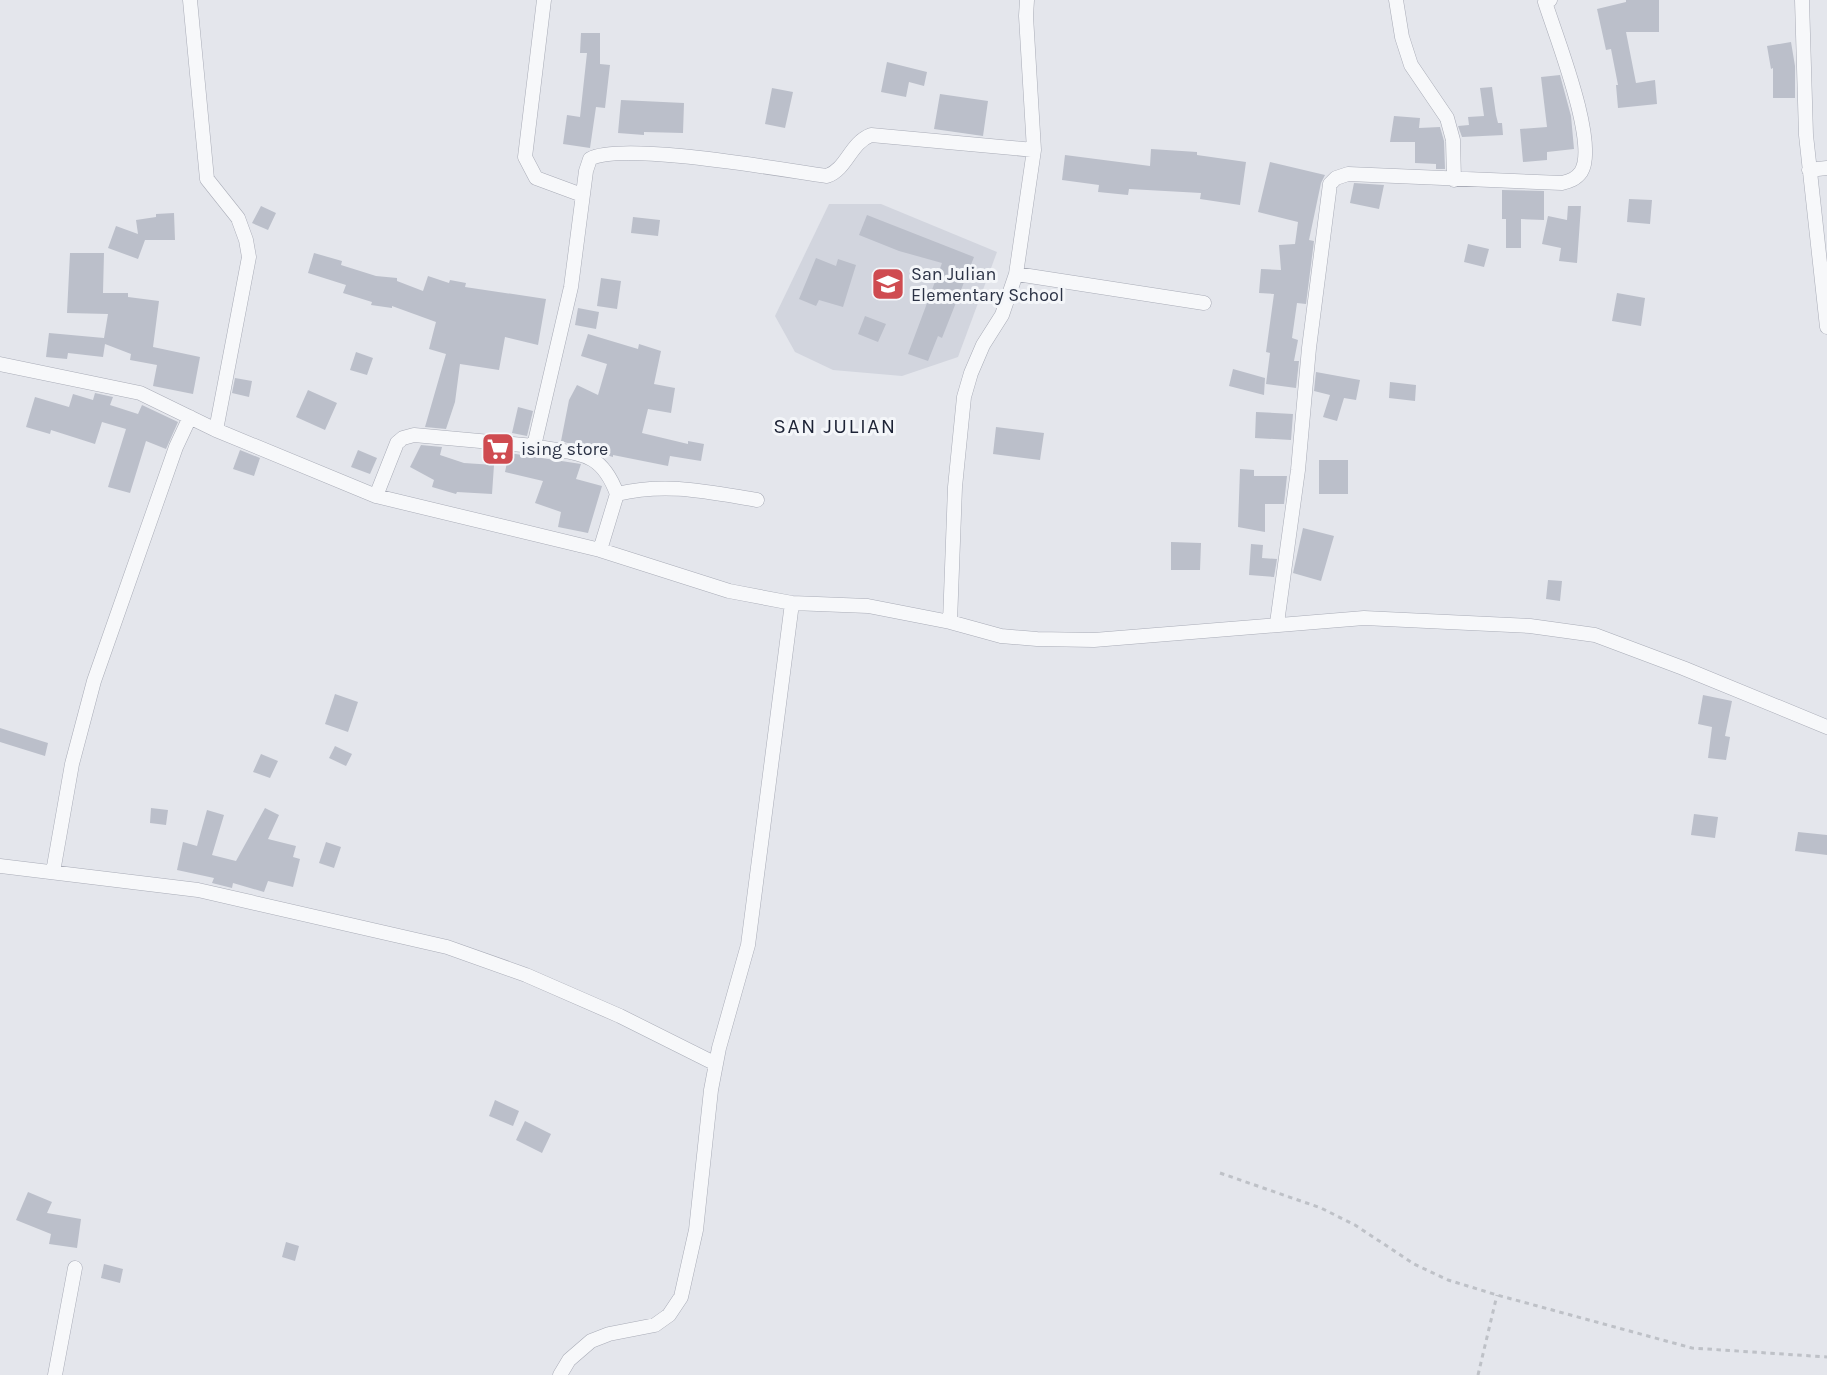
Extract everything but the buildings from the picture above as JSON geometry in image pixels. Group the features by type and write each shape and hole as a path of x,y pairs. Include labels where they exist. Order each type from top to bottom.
{"street":[{"path":"190,0 207,179 238,218 249,257 216,430"},
{"path":"544,0 525,157 536,178 582,195"},
{"path":"950,622 955,487 964,397 983,345 1002,315 1016,274 1034,150 1027,0"},
{"path":"1396,0 1402,37 1411,65 1447,118 1453,140 1454,180"},
{"path":"1802,0 1809,170 1822,255 1827,327"},
{"path":"1277,623 1298,470 1309,348 1330,184 1336,177 1348,174 1562,183 1574,180 1582,170 1586,153 1574,86 1547,1"},
{"path":"534,446 569,297 582,195 590,159 598,154 639,153 827,176 837,173 857,144 871,135 1034,150"},
{"path":"1809,170 1827,168"},
{"path":"1016,274 1204,303"},
{"path":"0,364 140,393 216,430 376,496 600,550 729,591 792,603 868,606 950,622 1002,636 1094,639 1364,618 1452,620 1530,626 1595,635 1827,727"},
{"path":"53,872 72,764 94,681 176,447 190,417"},
{"path":"376,496 397,443 403,438 414,435 534,446 597,459 612,479 617,494 600,550"},
{"path":"617,494 645,487 677,488 757,500"},
{"path":"560,1375 569,1360 591,1341 609,1334 655,1325 669,1315 681,1298 696,1230 716,1064 748,945 792,603"},
{"path":"0,866 198,890 447,947 526,975 620,1016 716,1064"},
{"path":"55,1375 75,1268"}],"path":[{"path":"1220,1173 1322,1208 1414,1264 1448,1280 1497,1295 1692,1348 1827,1357"},
{"path":"1478,1375 1497,1295"}],"shaded area":[{"name":"San Julian Elementary School","path":"829,204 881,204 997,252 958,357 902,376 833,370 795,352 775,316"}],"place":[{"name":"San Julian Elementary School","path":"888,284"},
{"name":"ising store","path":"498,449"}],"district":[{"name":"SAN JULIAN","path":"835,426"}]}
